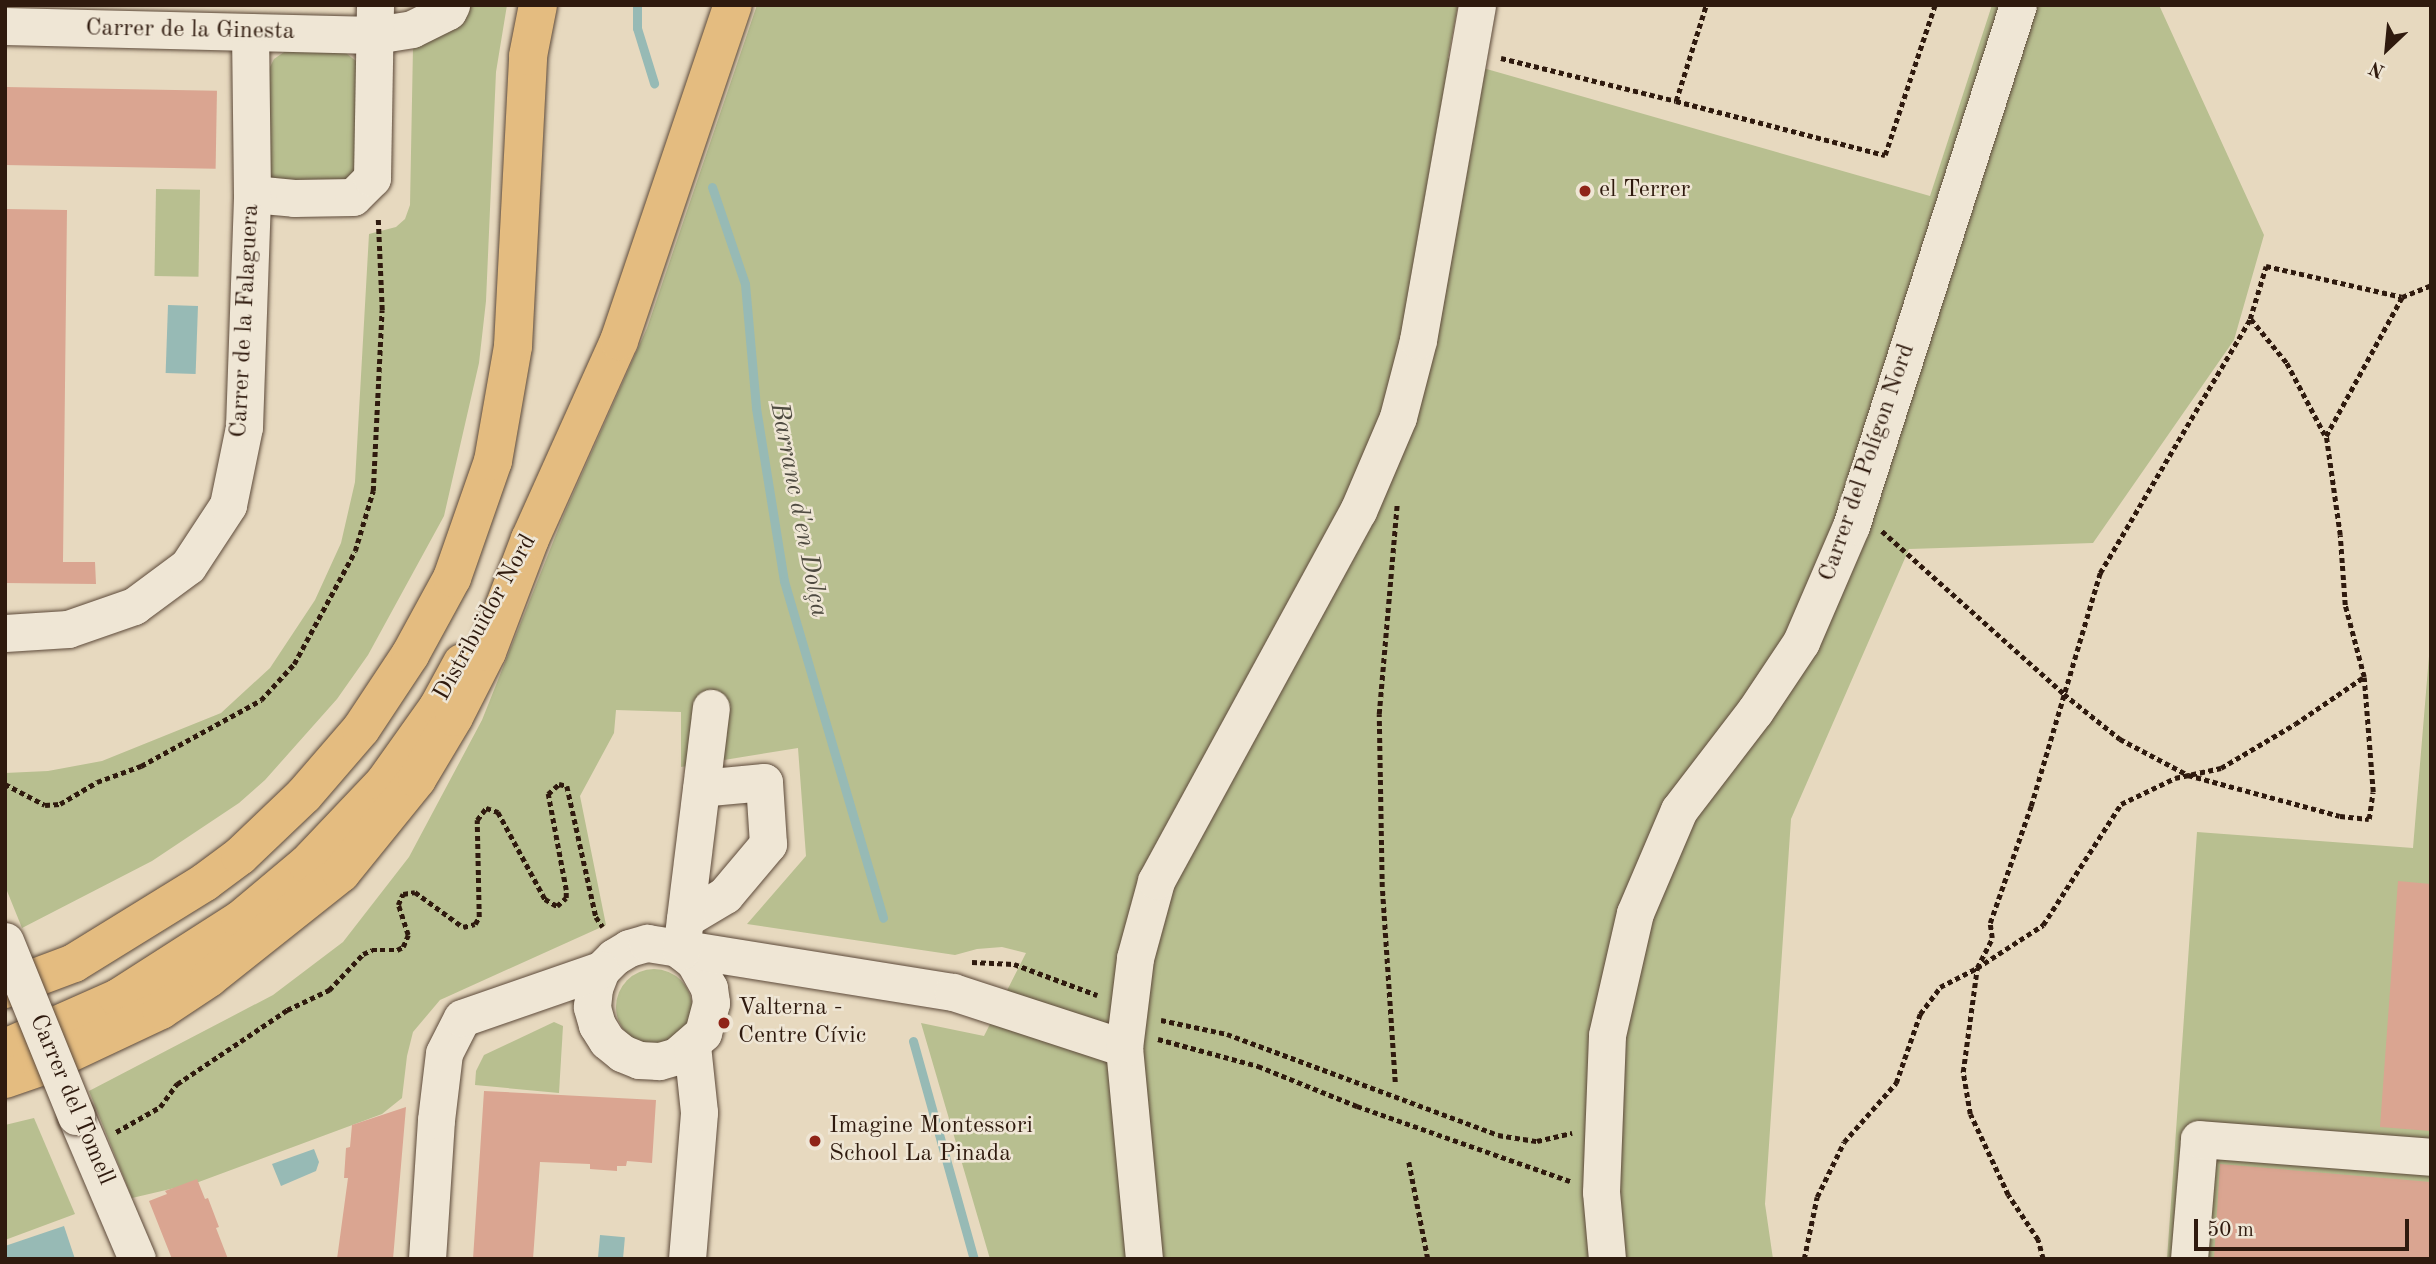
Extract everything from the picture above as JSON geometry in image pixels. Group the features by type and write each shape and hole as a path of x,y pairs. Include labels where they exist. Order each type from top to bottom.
{"main road":[{"name":"Distribuïdor Nord","path":"5,989 74,963 205,882 240,856 304,795 361,729 410,656 452,578 493,461 513,346 528,56 538,5"},
{"name":"Distribuïdor Nord","path":"5,1048 118,998 240,920 307,864 384,783 438,707 530,539 619,341 733,5"},
{"path":"5,1079 42,1066 161,1010 209,978 341,873 417,779 454,717 487,652 530,539"}],"street":[{"name":"Carrer de la Ginesta","path":"5,26 250,32 375,20 412,30 448,11 451,5"},
{"path":"1144,1259 1127,1030 1135,958 1156,881 1358,511 1398,417 1418,340 1478,5"},
{"name":"Carrer del Polígon Nord","path":"1607,1259 1601,1192 1607,1035 1635,913 1679,810 1755,711 1801,642 1846,537 2018,5"},
{"path":"252,194 294,198 353,197 372,178 375,20"},
{"name":"Carrer de la Falaguera","path":"5,633 68,629 134,606 188,566 228,505 244,427 252,194 250,32"},
{"path":"701,788 764,782 768,844 725,895 683,935 664,944 638,946 614,957 601,970 594,988 592,1007 597,1025 607,1041 622,1053 649,1061 677,1056 692,1045 709,1019 709,988 683,935 701,788 711,708"},
{"path":"683,935 766,961 953,992 1127,1030"},
{"name":"Carrer del Tomell","path":"5,941 137,1259"},
{"path":"709,988 766,961"},
{"path":"427,1259 436,1120 444,1054 462,1018 601,970"},
{"path":"687,1259 699,1112 692,1045"},
{"path":"2189,1259 2199,1139 2431,1157"}],"path":[{"path":"1676,101 1706,5"},
{"path":"1469,50 1885,155 1935,5"},
{"path":"5,784 45,805 60,804 97,782 141,766 261,700 294,664 355,551 373,491 382,310 379,221 372,178"},
{"path":"2043,1259 2038,1240 2008,1195 1970,1114 1963,1072 1977,968 1992,938 1990,923 2100,573 2250,319 2266,267 2402,297 2431,285"},
{"path":"2326,436 2402,297"},
{"path":"1881,530 2064,694 2120,738 2188,775 2340,816 2369,819 2372,792 2364,677 2345,605 2340,535 2326,436 2287,363 2250,319"},
{"path":"1378,463 1397,504 1379,714 1382,887 1395,1083"},
{"path":"1804,1259 1817,1197 1843,1142 1896,1083 1920,1014 1940,987 1977,968 2043,925 2121,804 2175,778 2221,768 2295,724 2364,677"},
{"path":"82,1131 111,1136 131,1121 153,1112 177,1084 287,1010 329,990 363,954 372,950 397,950 403,947 408,935 398,905 403,894 415,892 464,927 475,924 479,918 477,820 486,808 498,812 545,899 557,906 566,898 566,890 548,794 559,783 567,786 596,917 611,934"},
{"path":"1127,1030 1227,1034 1498,1135 1537,1141 1573,1133 1604,1117"},
{"path":"1127,1030 1258,1066 1357,1106 1601,1192"},
{"path":"1409,1162 1428,1259"}],"green space":[{"path":"463,5 507,5 496,72 486,301 479,363 444,516 368,655 337,699 265,780 239,803 152,861 22,928 5,886 5,773 48,771 102,761 221,713 270,668 315,600 341,543 355,482 369,234 396,227 405,219 410,205 413,47"},
{"path":"757,5 1458,5 1448,58 1930,196 1992,5 2159,5 2264,235 2234,340 2093,543 1909,549 1791,819 1765,1204 1773,1259 990,1259 921,1023 984,1036 1026,953 1002,947 977,949 955,955 747,924 806,856 798,748 681,767 681,712 616,710 614,733 580,796 606,925 440,1000 413,1032 402,1098 382,1114 196,1183 132,1198 89,1091 273,995 343,942 409,857 482,720 565,512 647,328"},
{"path":"287,50 342,50 356,61 360,168 349,185 271,178 267,170 269,69 274,59"},
{"path":"156,189 200,190 198,277 154,276"},
{"path":"2431,632 2431,1259 2167,1259 2197,832 2413,848"},
{"path":"654,969 669,972 681,980 689,992 692,1007 689,1022 681,1034 669,1042 654,1045 639,1042 627,1034 619,1022 616,1007 619,992 627,980 639,972"},
{"path":"554,1022 563,1026 559,1093 475,1085 476,1071 484,1055"},
{"path":"34,1118 75,1214 5,1240 5,1125"}],"water":[{"path":"168,305 198,306 196,374 166,373"},
{"path":"314,1149 319,1162 316,1171 281,1186 272,1164"},
{"path":"64,1226 75,1259 5,1259 5,1246"},
{"path":"600,1235 625,1237 623,1259 598,1259"}],"building":[{"path":"5,87 217,91 216,169 5,165"},
{"path":"5,209 67,210 63,562 95,562 96,584 5,583"},
{"path":"2398,881 2431,884 2431,1131 2380,1127"},
{"path":"484,1091 656,1100 652,1163 627,1161 626,1166 617,1166 617,1171 590,1169 590,1164 540,1162 533,1259 473,1259"},
{"path":"406,1107 393,1259 337,1259 348,1178 344,1178 346,1148 350,1147 352,1125"},
{"path":"2220,1164 2431,1182 2431,1259 2214,1259"},
{"path":"197,1179 205,1199 208,1198 228,1259 172,1259 149,1201 167,1194 165,1191"}],"waterway":[{"name":"Barranc d'en Dolça","path":"637,5 637,28 654,83"},
{"name":"Barranc d'en Dolça","path":"712,187 745,284 756,408 784,581 883,918"},
{"name":"Barranc d'en Dolça","path":"913,1041 974,1259"}],"place":[{"name":"el Terrer","path":"1585,191"},
{"name":"Valterna - Centre Cívic","path":"724,1023"},
{"name":"Imagine Montessori School La Pinada","path":"815,1141"}]}
